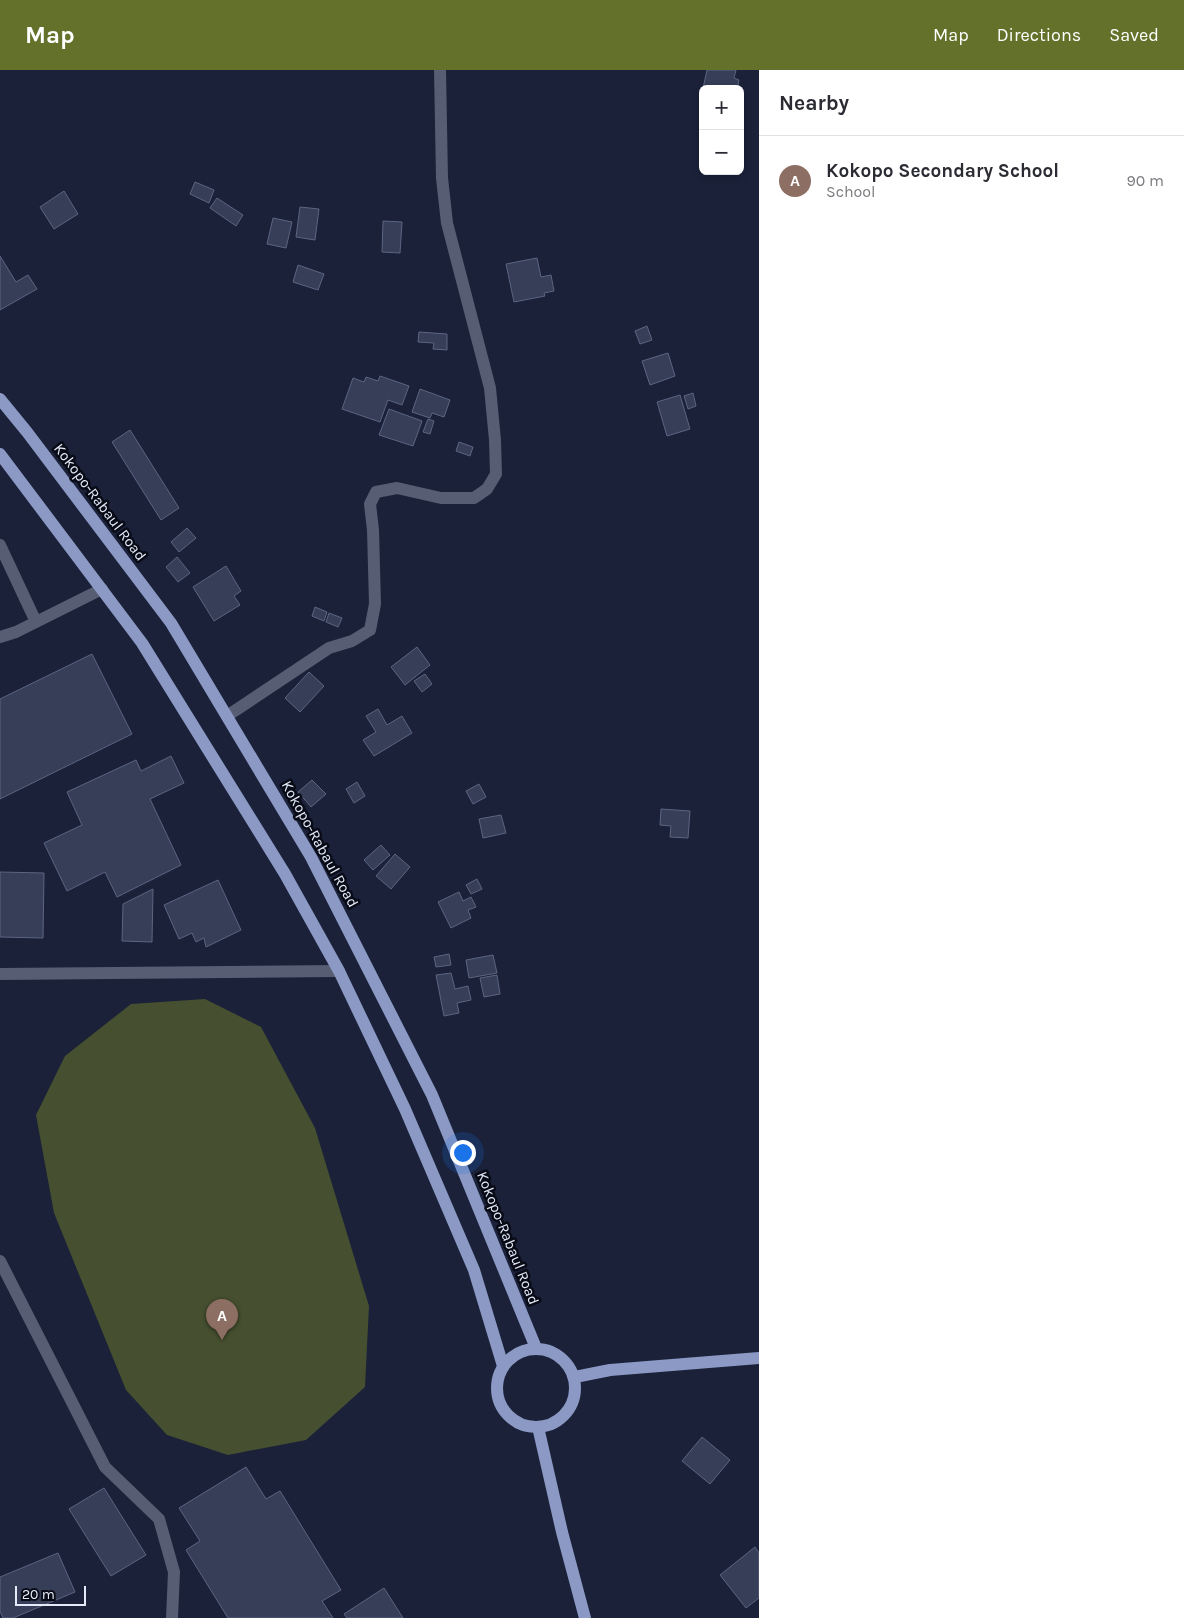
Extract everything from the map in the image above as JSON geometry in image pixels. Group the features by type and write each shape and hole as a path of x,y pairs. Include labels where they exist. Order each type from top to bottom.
{"main road":[{"name":"Kokopo-Rabaul Road","path":"0,399 171,622 311,856 432,1095 536,1348"},
{"path":"0,454 142,643 285,874 339,972 405,1109 474,1270 503,1366"},
{"path":"536,1348 549,1350 561,1357 570,1367 575,1377 576,1392 572,1405 564,1417 552,1424 532,1428 519,1423 508,1415 500,1403 497,1394 497,1381 503,1366 511,1357 522,1351 536,1348"},
{"path":"575,1377 610,1370 759,1358"},
{"path":"538,1427 562,1532 585,1618"}],"street":[{"path":"227,716 329,648 352,641 370,630 375,604 373,530 370,504 376,492 397,488 440,498 474,498 487,489 496,474 490,388 446,223 442,178 440,70"},
{"path":"0,545 36,622"},
{"path":"0,637 16,632 102,589"},
{"path":"0,974 339,972"},
{"path":"0,1260 105,1466 159,1519 174,1572 172,1618"}],"green space":[{"path":"205,999 261,1027 315,1128 369,1306 365,1387 306,1440 228,1455 167,1435 126,1390 54,1213 36,1115 65,1056 131,1004"}],"building":[{"path":"707,70 736,70 734,78 739,80 738,85 704,85"},
{"path":"195,182 214,190 209,203 190,194"},
{"path":"64,191 78,214 54,229 40,207"},
{"path":"217,198 243,215 236,226 210,208"},
{"path":"300,207 319,209 315,240 296,237"},
{"path":"273,218 292,222 286,248 267,244"},
{"path":"383,221 402,222 400,253 382,252"},
{"path":"0,256 16,282 28,275 37,289 0,310"},
{"path":"537,258 541,277 551,275 554,291 544,293 545,296 514,302 506,264"},
{"path":"298,265 324,274 318,290 293,282"},
{"path":"647,326 652,340 640,344 635,331"},
{"path":"419,332 447,334 447,350 433,349 434,343 418,342"},
{"path":"668,353 675,376 650,385 642,361"},
{"path":"380,376 409,386 402,405 388,400 380,422 342,409 353,378 364,382 366,377 378,381"},
{"path":"420,389 450,400 444,417 432,413 430,418 412,412"},
{"path":"693,393 696,406 688,409 684,396"},
{"path":"680,395 690,429 667,436 657,402"},
{"path":"389,409 422,421 413,446 379,435"},
{"path":"428,419 434,421 430,434 423,432"},
{"path":"130,430 179,508 161,520 112,442"},
{"path":"459,442 473,447 470,456 456,451"},
{"path":"187,528 196,538 179,552 171,542"},
{"path":"177,557 190,573 178,582 166,567"},
{"path":"226,566 241,591 234,596 240,605 214,621 193,587"},
{"path":"315,607 327,612 324,621 312,616"},
{"path":"329,613 342,618 338,627 326,622"},
{"path":"417,647 430,665 405,685 391,667"},
{"path":"92,654 132,734 0,799 0,699"},
{"path":"309,672 324,686 300,712 285,698"},
{"path":"425,674 432,684 422,692 414,681"},
{"path":"378,709 387,725 402,716 412,733 374,756 363,740 376,732 366,716"},
{"path":"171,756 184,783 150,799 181,865 117,897 105,872 67,891 44,843 82,825 67,792 136,760 141,771"},
{"path":"312,780 326,794 311,807 298,792"},
{"path":"357,782 365,796 354,803 346,789"},
{"path":"479,784 486,797 473,804 466,791"},
{"path":"661,809 690,811 688,838 670,837 671,826 660,825"},
{"path":"501,815 506,833 483,838 479,819"},
{"path":"381,845 390,855 373,870 364,860"},
{"path":"395,854 410,867 391,889 376,876"},
{"path":"0,872 44,873 43,938 0,937"},
{"path":"477,879 482,889 471,894 466,885"},
{"path":"218,880 241,930 206,947 204,938 196,942 192,933 179,939 164,905"},
{"path":"153,889 152,942 122,941 123,904"},
{"path":"459,892 463,901 471,897 476,907 468,910 471,918 451,928 438,902"},
{"path":"449,954 451,965 436,967 434,957"},
{"path":"493,955 497,973 469,978 466,960"},
{"path":"451,973 455,989 468,986 471,1000 457,1003 459,1013 444,1016 436,975"},
{"path":"497,975 500,994 484,997 480,978"},
{"path":"702,1437 730,1460 710,1484 682,1461"},
{"path":"246,1467 266,1499 280,1491 341,1590 322,1601 333,1618 228,1618 186,1550 200,1541 179,1508"},
{"path":"104,1488 146,1555 111,1576 69,1509"},
{"path":"755,1547 759,1553 759,1598 746,1608 720,1575"},
{"path":"58,1553 75,1592 13,1618 3,1618 0,1611 0,1577"},
{"path":"384,1588 403,1618 347,1618 344,1614"}],"place":[{"name":"Kokopo Secondary School","path":"222,1340"}]}
